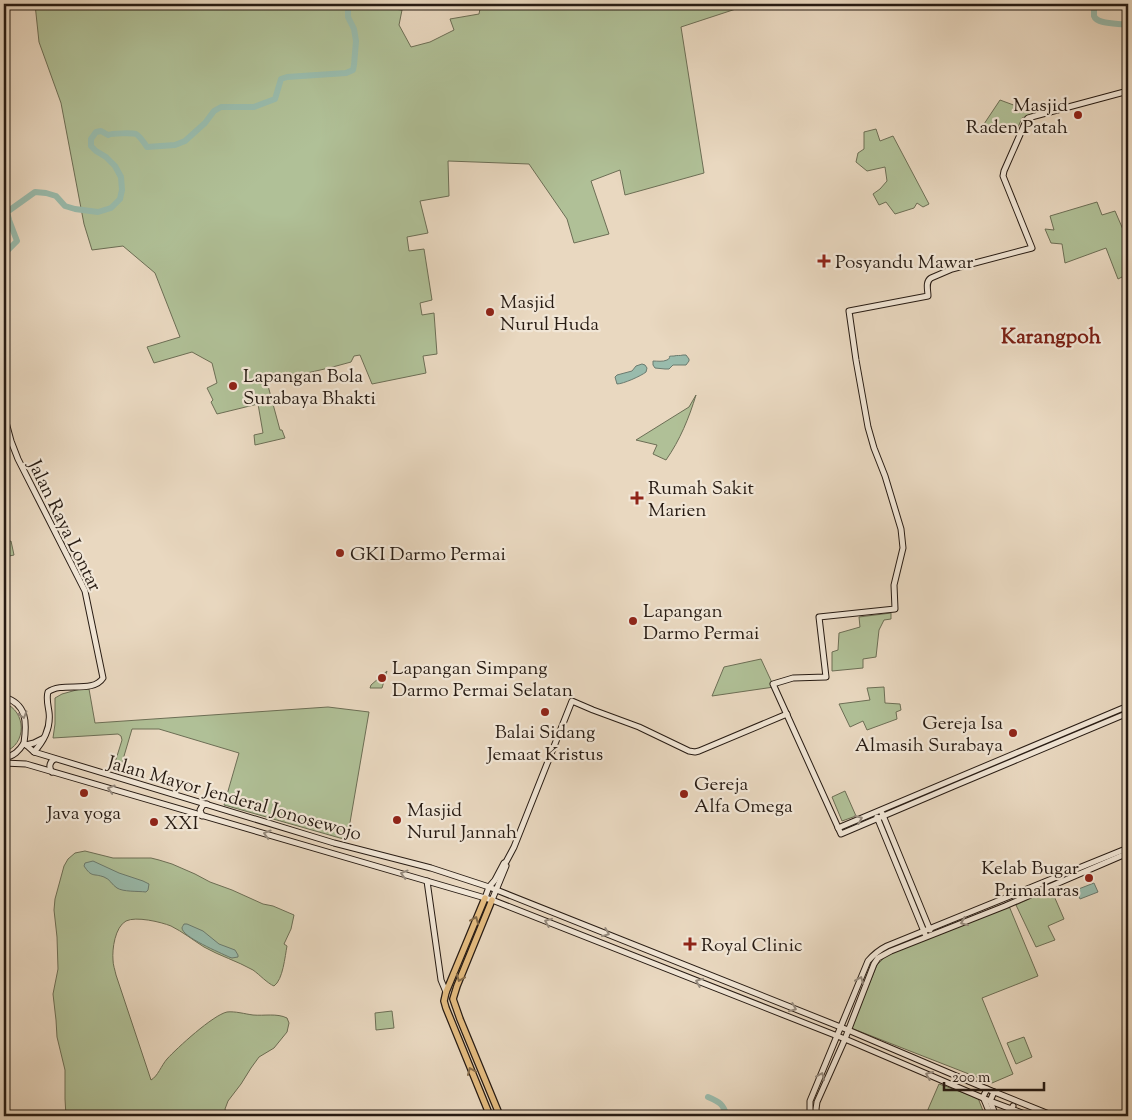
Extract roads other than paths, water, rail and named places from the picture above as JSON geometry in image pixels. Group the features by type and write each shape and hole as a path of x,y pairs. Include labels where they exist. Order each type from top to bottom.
{"main road":[{"path":"485,898 444,1001 490,1116"},
{"path":"492,900 457,986 454,999 460,1019 500,1116"},
{"path":"485,1104 488,1101 494,1101"}],"street":[{"path":"1128,91 1033,116 1026,121 1003,176 1032,248 952,269 931,278 927,281 928,296 849,311 868,427 901,529 903,548 894,585 895,609 819,617 826,677 793,678 773,684 841,834 952,780 1128,706"},
{"name":"Jalan Raya Lontar","path":"4,419 18,459 85,591 103,678 100,682 93,685 54,688 48,692 50,720 45,737"},
{"path":"4,697 16,702 20,706 25,719 26,732 25,744 20,750 14,755 4,758"},
{"path":"485,898 489,886 493,883 514,847 572,701 639,727 694,752 787,714"},
{"path":"838,828 879,815 960,784 1128,713"},
{"path":"25,744 39,741 45,737"},
{"path":"34,752 45,737"},
{"name":"Jalan Mayor Jenderal Jonosewojo","path":"25,744 34,752 56,759 317,838 431,868 489,886 848,1030 1054,1116"},
{"path":"52,772 50,764 56,759"},
{"name":"Jalan Mayor Jenderal Jonosewojo","path":"4,763 26,764 492,900 837,1036 1030,1116"},
{"path":"158,803 162,799 162,791"},
{"path":"202,816 200,813 201,807 207,804"},
{"path":"879,815 929,936"},
{"path":"313,848 319,844 317,838"},
{"path":"338,855 338,849 343,845"},
{"path":"810,1116 810,1101 868,961 873,954 879,949 1128,848"},
{"path":"817,1116 817,1102 878,958 1128,854"},
{"path":"492,900 506,862"},
{"path":"427,881 442,980 446,992"},
{"path":"616,949 621,939"},
{"path":"986,1089 983,1098 991,1116"},
{"path":"994,1092 990,1101 998,1116 1012,1109 1015,1101"},
{"path":"1021,1113 1024,1104"}],"waterway":[{"path":"4,254 17,241 7,212 35,192 56,196 65,206 98,212 111,208 120,199 122,190 121,177 115,166 91,146 91,139 96,132 101,131 108,135 136,134 147,147 175,145 185,141 205,123 214,111 221,107 254,107 275,99 281,79 346,73 353,70 356,41 354,29 348,17 348,6 351,4"},
{"path":"383,4 392,6 402,4"},
{"path":"1094,4 1094,16 1099,21 1128,25"},
{"path":"708,1097 720,1104 727,1116"}],"place":[{"name":"Masjid Raden Patah","path":"1078,115"},
{"name":"Posyandu Mawar","path":"824,261"},
{"name":"Masjid Nurul Huda","path":"490,312"},
{"name":"Lapangan Bola Surabaya Bhakti","path":"233,386"},
{"name":"Rumah Sakit Marien","path":"637,498"},
{"name":"GKI Darmo Permai","path":"340,553"},
{"name":"Lapangan Darmo Permai","path":"633,621"},
{"name":"Lapangan Simpang Darmo Permai Selatan","path":"382,678"},
{"name":"Balai Sidang Jemaat Kristus","path":"545,712"},
{"name":"Gereja Isa Almasih Surabaya","path":"1013,733"},
{"name":"Java yoga","path":"84,793"},
{"name":"Gereja Alfa Omega","path":"684,794"},
{"name":"Masjid Nurul Jannah","path":"397,820"},
{"name":"XXI","path":"154,822"},
{"name":"Kelab Bugar Primalaras","path":"1089,878"},
{"name":"Royal Clinic","path":"690,944"}],"district":[{"name":"Karangpoh","path":"1051,336"}]}
